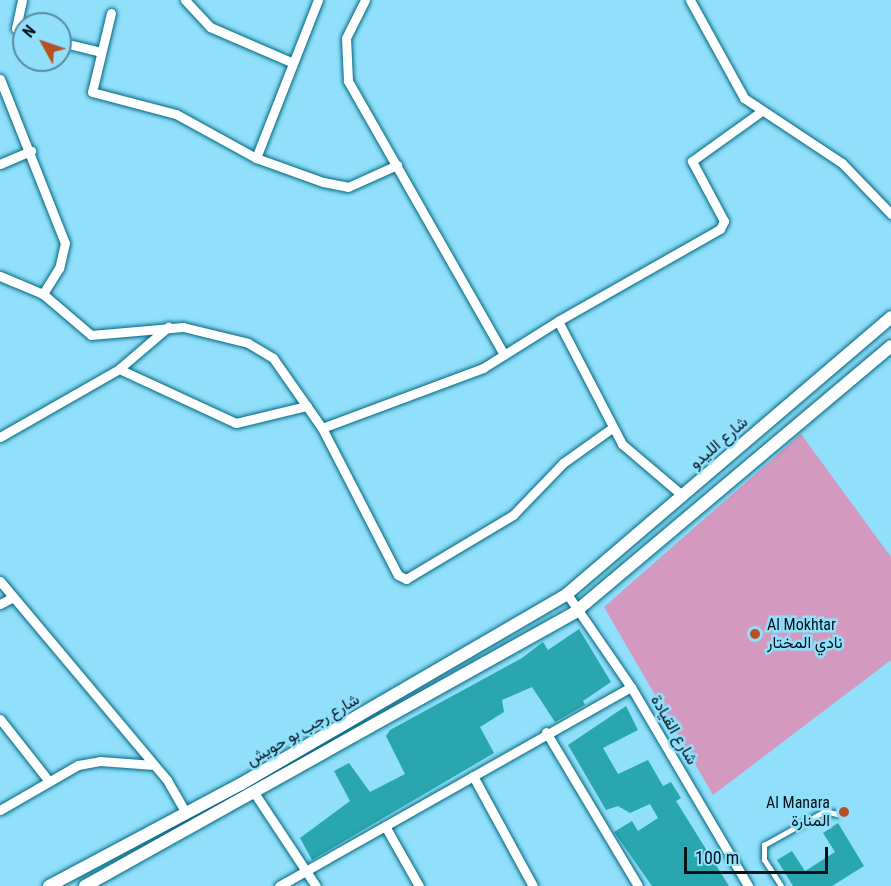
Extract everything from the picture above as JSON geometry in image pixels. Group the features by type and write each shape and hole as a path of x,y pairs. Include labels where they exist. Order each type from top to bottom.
{"main road":[{"name":"شارع الليدو","path":"567,594 891,317"},
{"path":"579,609 891,346"},
{"name":"شارع رجب بو حويش","path":"49,886 186,813 567,594"},
{"name":"شارع رجب بو حويش","path":"85,886 255,794 579,609"}],"street":[{"path":"185,0 210,27 291,62"},
{"path":"256,158 291,62 318,0"},
{"path":"365,0 345,38 348,81 504,355"},
{"path":"690,0 724,68 759,112 842,163 891,214"},
{"path":"111,13 92,92 176,114 256,158 348,187 397,165"},
{"path":"72,45 101,52"},
{"path":"0,79 31,152 65,243 59,268 43,294"},
{"path":"322,428 504,355 558,321 720,229 724,221 692,161 759,112"},
{"path":"0,164 31,152"},
{"path":"0,276 43,294 95,336 168,327 223,334 260,349 280,366 322,428 398,575 406,579 513,515 563,464 612,428"},
{"path":"558,321 612,428 636,459 683,496"},
{"path":"0,438 120,369 168,327"},
{"path":"120,369 236,423 307,406"},
{"path":"0,581 154,765 186,813"},
{"name":"شارع القيادة","path":"567,594 632,687 748,886"},
{"path":"0,604 13,597"},
{"path":"279,886 546,732 632,687"},
{"path":"0,719 48,780"},
{"path":"546,732 638,886"},
{"path":"0,810 48,780 89,761 154,765"},
{"path":"473,776 534,886"},
{"path":"255,794 308,870 316,886"},
{"path":"384,826 419,886"}],"lane":[{"path":"781,886 762,854 764,845 825,811 837,814"}],"shaded area":[{"name":"Al Mokhtar نادي المختار","path":"801,434 891,557 891,660 713,795 604,607"}],"building":[{"path":"579,629 611,682 583,701 585,705 555,722 532,687 502,700 504,712 480,727 494,753 312,860 300,838 350,801 334,771 349,763 370,792 405,774 386,736 390,730 522,658 543,642 548,650"},
{"path":"626,706 638,730 603,748 618,774 648,760 663,786 671,782 681,798 676,801 729,886 652,886 614,832 632,821 638,831 658,818 650,804 630,813 618,806 606,810 568,745"},
{"path":"838,823 864,866 832,886 793,886 777,860 792,851 805,871 835,852 823,833"}],"place":[{"name":"Al Mokhtar نادي المختار","path":"755,634"},
{"name":"Al Manara المنارة","path":"844,812"}]}
